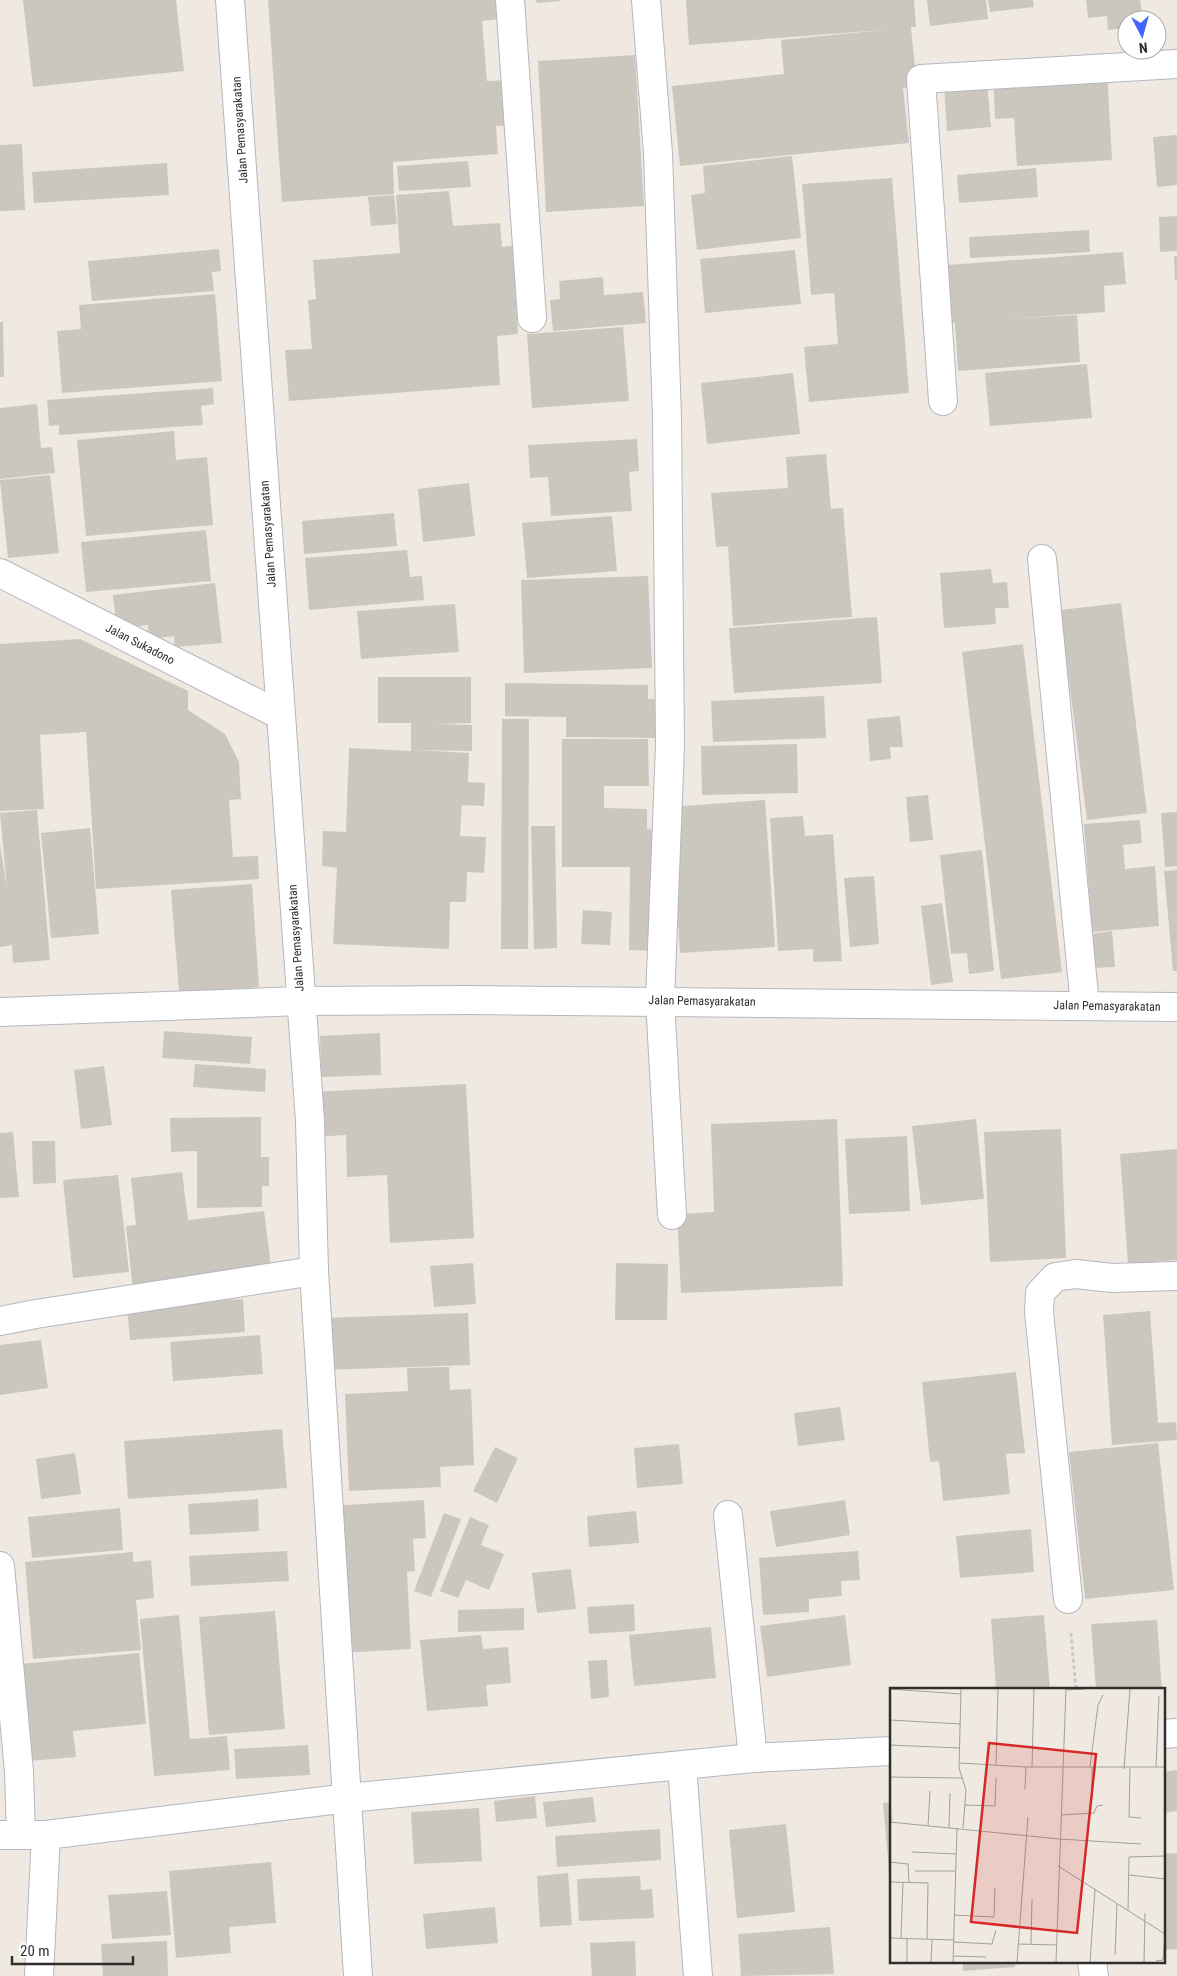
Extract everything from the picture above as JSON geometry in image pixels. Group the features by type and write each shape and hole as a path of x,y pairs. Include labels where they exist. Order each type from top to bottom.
{"street":[{"name":"Jalan Pemasyarakatan","path":"230,0 301,1001 660,1000 1177,1007"},
{"path":"510,0 532,318"},
{"path":"646,0 658,153 667,417 670,746 660,1000 672,1215"},
{"path":"943,401 921,79 1177,64"},
{"path":"1042,559 1085,1006"},
{"name":"Jalan Sukadono","path":"0,573 280,714"},
{"path":"0,1012 301,1001 310,1121 314,1271 358,1976"},
{"path":"0,1321 314,1271"},
{"path":"1068,1599 1039,1312 1040,1293 1055,1277 1076,1274 1112,1278 1177,1276"},
{"path":"728,1514 753,1758"},
{"path":"0,1566 18,1762 22,1835 39,1976"},
{"path":"1164,1734 1177,1733"},
{"path":"22,1835 348,1798 753,1758 890,1751"},
{"path":"682,1766 698,1976"}],"path":[{"path":"1068,1599 1076,1688"}],"building":[{"path":"23,0 176,0 184,71 33,87"},
{"path":"268,0 499,0 500,19 482,21 487,81 512,80 514,125 496,126 498,154 393,162 394,194 282,202"},
{"path":"536,0 560,0 560,1 537,3"},
{"path":"686,0 914,0 916,27 911,27 917,87 903,88 909,143 680,166 672,86 784,74 781,40 883,30 689,45"},
{"path":"927,0 986,0 988,19 930,26"},
{"path":"988,0 1033,0 1034,7 990,12"},
{"path":"1086,0 1140,0 1142,10 1117,10 1117,29 1108,30 1107,16 1088,18"},
{"path":"635,55 644,206 546,212 538,61"},
{"path":"1107,71 1112,160 1017,166 1014,118 995,119 993,78"},
{"path":"987,83 991,127 947,131 944,86"},
{"path":"1177,135 1177,185 1157,187 1153,137"},
{"path":"22,144 25,210 0,211 0,145"},
{"path":"792,156 801,238 697,250 691,195 705,193 703,166"},
{"path":"468,161 471,187 399,191 397,166"},
{"path":"167,163 169,195 34,203 32,172"},
{"path":"1036,168 1038,197 959,203 957,175"},
{"path":"892,178 909,393 809,402 804,347 838,344 834,293 811,295 802,184"},
{"path":"449,191 453,226 500,223 502,247 519,245 522,284 515,285 518,334 497,336 500,385 289,401 285,350 312,349 308,300 316,299 313,260 400,253 396,195"},
{"path":"394,195 397,224 371,226 368,197"},
{"path":"1177,216 1177,251 1160,252 1159,217"},
{"path":"1089,230 1090,252 970,258 969,237"},
{"path":"219,249 221,271 212,272 214,291 92,301 88,261"},
{"path":"795,250 801,304 705,313 700,259"},
{"path":"1123,252 1126,284 1104,286 1105,312 1009,319 1077,315 1080,362 958,371 955,323 951,323 947,265"},
{"path":"1174,256 1177,256 1177,280 1175,280"},
{"path":"603,277 604,295 643,292 646,323 553,331 550,300 560,299 559,281"},
{"path":"215,294 222,381 62,393 57,331 81,329 79,305"},
{"path":"0,322 3,322 4,377 0,377"},
{"path":"623,327 629,401 532,408 527,334"},
{"path":"1087,364 1092,418 990,426 985,373"},
{"path":"793,373 800,434 707,444 701,383"},
{"path":"213,388 214,404 201,406 203,425 59,435 59,425 49,426 47,400"},
{"path":"37,404 41,448 52,447 55,473 0,479 0,408"},
{"path":"174,431 176,460 207,457 213,525 86,536 77,440"},
{"path":"637,439 639,471 629,472 632,511 551,516 548,477 530,478 528,445"},
{"path":"826,454 831,509 843,508 852,617 733,626 728,546 716,547 711,493 788,488 786,457"},
{"path":"50,475 59,553 8,558 0,480"},
{"path":"469,483 475,536 423,542 418,489"},
{"path":"394,513 397,546 304,554 302,521"},
{"path":"612,516 617,571 527,578 522,523"},
{"path":"206,530 211,581 86,592 81,542"},
{"path":"407,550 410,577 422,576 424,600 309,610 305,558"},
{"path":"991,569 993,583 1007,582 1009,608 995,608 996,624 944,628 940,573"},
{"path":"648,576 652,668 524,673 521,580"},
{"path":"215,583 222,643 175,647 174,636 149,639 148,625 117,629 113,595"},
{"path":"1121,603 1147,813 1087,820 1060,610"},
{"path":"455,604 459,652 361,659 357,611"},
{"path":"877,617 882,683 734,693 729,628"},
{"path":"80,639 188,691 188,710 225,734 239,762 241,799 229,800 233,857 258,856 259,879 96,889 86,732 40,735 44,809 0,811 0,644"},
{"path":"1023,644 1062,972 1001,979 962,652"},
{"path":"378,677 471,677 471,723 434,724 472,725 472,751 415,750 469,753 468,782 485,783 484,806 462,805 460,836 486,837 484,873 467,872 466,902 450,902 449,949 333,944 337,868 322,866 323,831 346,832 349,748 411,751 411,723 378,723"},
{"path":"505,683 648,685 648,699 658,699 658,738 566,737 566,717 505,716"},
{"path":"824,696 826,738 713,742 711,701"},
{"path":"900,716 903,747 890,747 891,759 870,761 867,719"},
{"path":"502,719 529,719 528,949 501,949"},
{"path":"562,739 648,739 649,786 604,786 604,808 647,809 647,829 664,831 659,951 629,950 630,867 562,867"},
{"path":"797,744 798,793 702,795 701,746"},
{"path":"928,795 933,840 910,842 906,797"},
{"path":"765,800 775,947 680,953 671,807"},
{"path":"37,810 50,960 13,963 12,945 0,947 0,844 7,889 0,813"},
{"path":"1177,812 1177,866 1165,867 1161,813"},
{"path":"803,816 805,836 833,834 842,961 813,962 813,949 778,951 770,818"},
{"path":"1140,820 1142,843 1123,845 1125,869 1155,866 1159,926 1092,932 1084,824"},
{"path":"531,826 555,826 557,948 534,949"},
{"path":"90,828 99,934 51,938 41,833"},
{"path":"982,850 994,971 969,974 967,953 951,954 940,855"},
{"path":"1177,870 1177,971 1173,971 1164,871"},
{"path":"874,876 879,944 850,947 844,878"},
{"path":"252,884 259,987 179,993 171,890"},
{"path":"942,903 953,982 931,985 921,906"},
{"path":"583,910 612,912 610,945 581,944"},
{"path":"1112,931 1115,967 1094,968 1090,934"},
{"path":"164,1031 252,1037 250,1064 162,1058"},
{"path":"380,1033 381,1075 321,1077 320,1036"},
{"path":"195,1064 266,1069 265,1092 193,1087"},
{"path":"104,1066 112,1125 81,1129 74,1070"},
{"path":"466,1084 474,1238 390,1243 387,1175 347,1177 346,1135 313,1137 311,1092"},
{"path":"261,1117 261,1157 269,1157 269,1186 262,1186 262,1207 197,1208 197,1151 171,1152 170,1118"},
{"path":"837,1119 843,1286 681,1293 677,1214 714,1212 711,1124"},
{"path":"976,1119 984,1199 921,1205 912,1126"},
{"path":"1061,1129 1066,1258 990,1262 984,1132"},
{"path":"13,1132 19,1197 0,1198 0,1133"},
{"path":"907,1136 910,1211 849,1214 845,1139"},
{"path":"32,1141 55,1141 56,1183 33,1184"},
{"path":"1177,1149 1177,1260 1128,1264 1120,1154"},
{"path":"182,1172 188,1220 264,1211 272,1274 133,1290 126,1226 136,1225 131,1178"},
{"path":"118,1175 129,1272 73,1278 63,1180"},
{"path":"473,1263 476,1304 434,1307 430,1266"},
{"path":"616,1263 668,1264 667,1320 615,1320"},
{"path":"243,1299 245,1332 130,1340 127,1306"},
{"path":"1150,1311 1158,1423 1176,1422 1177,1440 1112,1445 1103,1315"},
{"path":"468,1313 470,1365 324,1370 323,1318"},
{"path":"260,1335 263,1374 173,1381 170,1342"},
{"path":"41,1340 48,1388 0,1395 0,1345"},
{"path":"449,1367 450,1390 471,1389 474,1465 440,1467 441,1487 349,1491 345,1394 408,1391 407,1368"},
{"path":"1016,1372 1025,1453 1006,1454 1010,1494 943,1501 939,1461 930,1462 922,1382"},
{"path":"840,1407 845,1440 798,1446 794,1413"},
{"path":"282,1429 287,1488 128,1499 124,1441"},
{"path":"1158,1443 1174,1590 1085,1599 1069,1452"},
{"path":"679,1444 683,1484 637,1488 634,1448"},
{"path":"495,1447 518,1458 497,1503 473,1491"},
{"path":"75,1453 81,1494 41,1499 36,1459"},
{"path":"258,1499 259,1531 190,1535 188,1504"},
{"path":"424,1500 426,1538 413,1539 415,1571 407,1572 411,1649 342,1653 332,1506"},
{"path":"845,1500 850,1535 776,1547 770,1511"},
{"path":"120,1508 123,1550 32,1558 28,1517"},
{"path":"636,1511 639,1543 589,1547 587,1516"},
{"path":"444,1513 461,1519 431,1597 414,1591"},
{"path":"470,1517 489,1525 481,1545 504,1554 489,1590 466,1580 458,1598 440,1591"},
{"path":"1031,1529 1034,1572 960,1578 956,1536"},
{"path":"287,1551 289,1581 191,1586 189,1556"},
{"path":"858,1551 860,1580 841,1581 842,1596 809,1599 809,1612 763,1615 759,1558"},
{"path":"133,1552 133,1562 151,1560 154,1598 136,1600 141,1650 33,1659 25,1562"},
{"path":"571,1569 576,1609 537,1613 532,1573"},
{"path":"634,1604 635,1631 589,1634 587,1607"},
{"path":"524,1608 524,1630 458,1632 458,1610"},
{"path":"275,1611 285,1729 209,1735 199,1617"},
{"path":"179,1615 190,1739 227,1736 230,1770 154,1776 140,1619"},
{"path":"845,1615 851,1665 767,1677 760,1626"},
{"path":"1044,1615 1050,1688 996,1688 991,1619"},
{"path":"1157,1620 1162,1688 1096,1688 1091,1624"},
{"path":"711,1627 716,1678 634,1686 629,1635"},
{"path":"481,1635 483,1649 508,1647 511,1683 486,1685 488,1706 427,1711 420,1640"},
{"path":"139,1653 146,1724 73,1731 76,1757 29,1761 20,1664"},
{"path":"607,1660 609,1697 591,1699 588,1661"},
{"path":"308,1745 310,1775 236,1779 234,1749"},
{"path":"1177,1770 1177,1811 1164,1813 1164,1772"},
{"path":"535,1796 537,1818 496,1822 494,1801"},
{"path":"593,1797 596,1822 546,1827 543,1802"},
{"path":"890,1802 890,1871 889,1871 883,1803"},
{"path":"479,1808 482,1861 414,1864 411,1812"},
{"path":"786,1824 795,1912 737,1918 729,1830"},
{"path":"660,1829 661,1860 557,1867 555,1836"},
{"path":"1177,1853 1177,1949 1164,1950 1164,1854"},
{"path":"271,1862 276,1923 229,1927 231,1953 176,1958 169,1871"},
{"path":"568,1873 572,1925 540,1927 537,1876"},
{"path":"640,1876 641,1890 652,1889 654,1918 579,1921 577,1879"},
{"path":"167,1891 171,1935 112,1939 108,1895"},
{"path":"495,1907 498,1943 426,1949 423,1914"},
{"path":"830,1927 834,1974 741,1976 738,1934"},
{"path":"167,1941 168,1976 103,1976 101,1944"},
{"path":"635,1941 636,1976 592,1976 590,1943"},
{"path":"963,1964 1015,1964 1015,1967 963,1971"}]}
